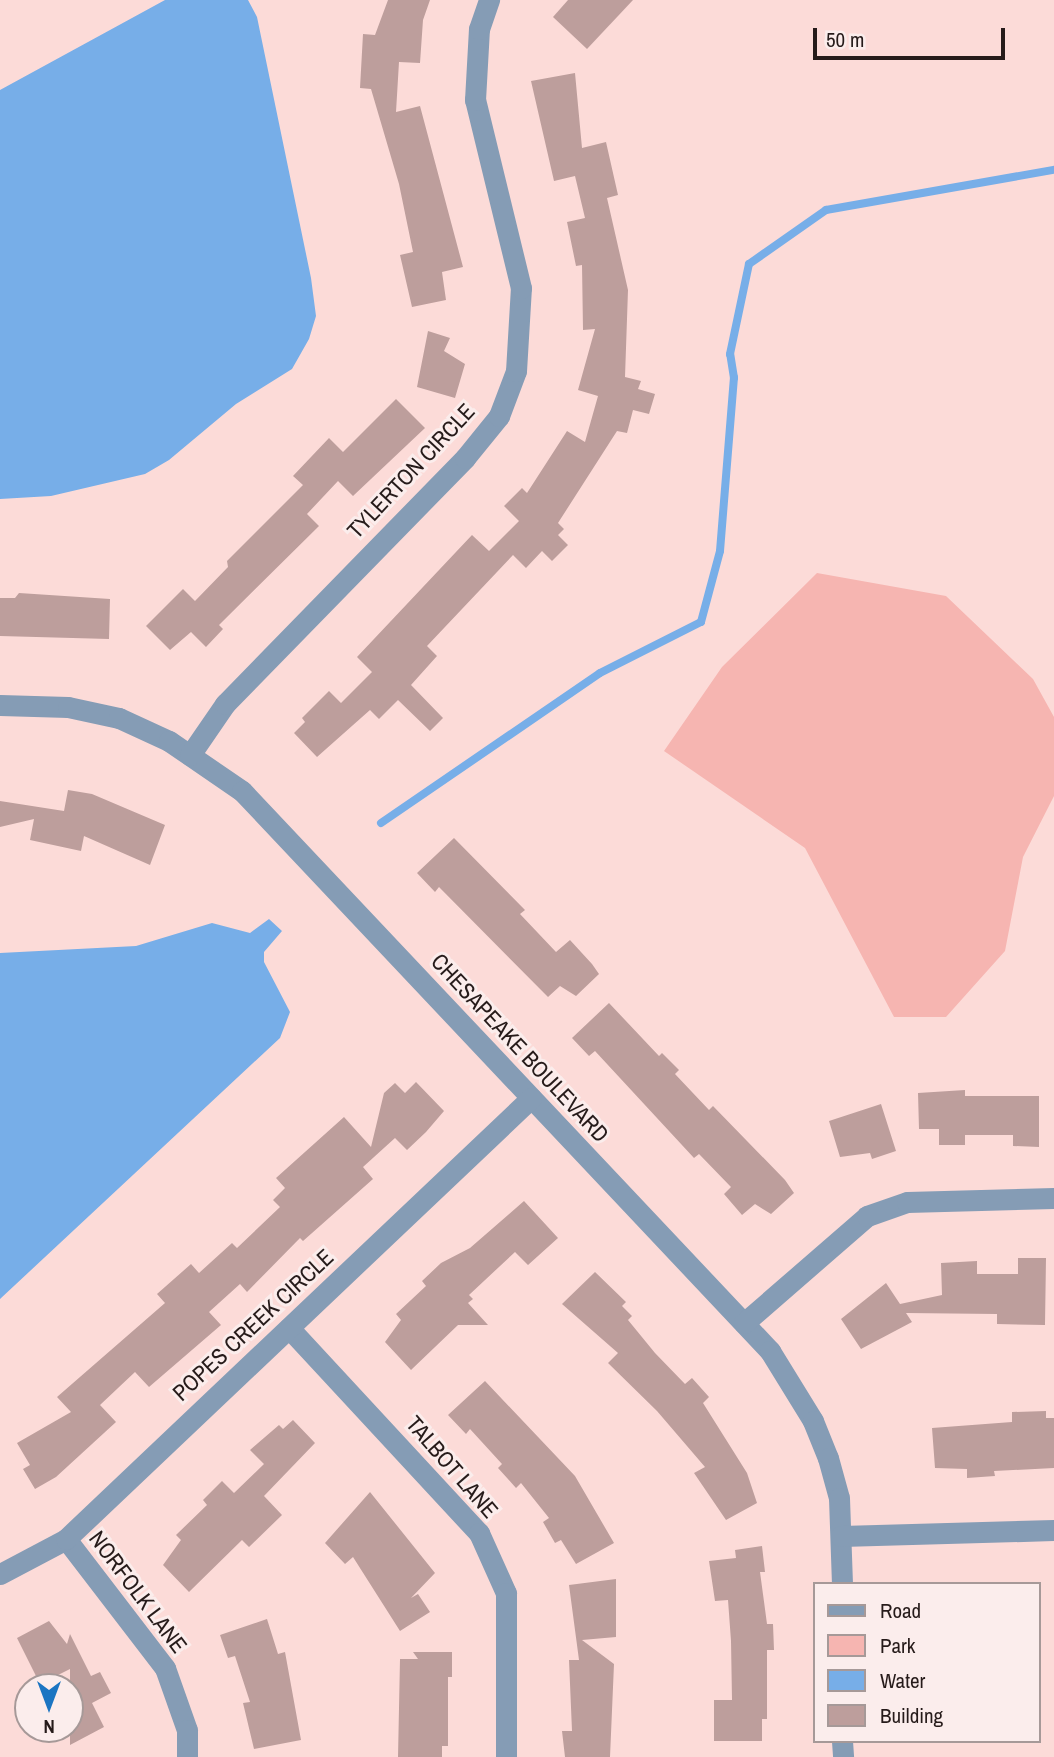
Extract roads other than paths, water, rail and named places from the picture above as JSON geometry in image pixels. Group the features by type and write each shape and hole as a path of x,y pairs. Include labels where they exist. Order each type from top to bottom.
{"street":[{"name":"TYLERTON CIRCLE","path":"190,755 225,704 465,458 499,416 516,371 521,288 475,100 477,40 489,0"},
{"name":"CHESAPEAKE BOULEVARD","path":"0,705 68,707 119,719 190,755 242,791 770,1351 813,1421 839,1498 842,1582"},
{"name":"POPES CREEK CIRCLE","path":"0,1574 66,1539 531,1098"},
{"path":"744,1323 867,1216 907,1202 1054,1198"},
{"name":"TALBOT LANE","path":"289,1328 479,1533 506,1593 506,1757"},
{"path":"841,1536 1054,1530"},
{"name":"NORFOLK LANE","path":"66,1539 165,1668 187,1730 187,1757"}],"water":[{"path":"165,0 248,0 257,17 311,278 316,316 309,339 292,369 236,404 169,460 145,474 51,496 0,499 0,90"},
{"path":"269,919 282,931 264,952 264,962 290,1012 280,1038 0,1299 0,953 136,946 212,923 250,933"}],"waterway":[{"path":"381,823 600,673 701,622 720,551 734,378 730,354 749,264 826,210 1054,170"}]}
